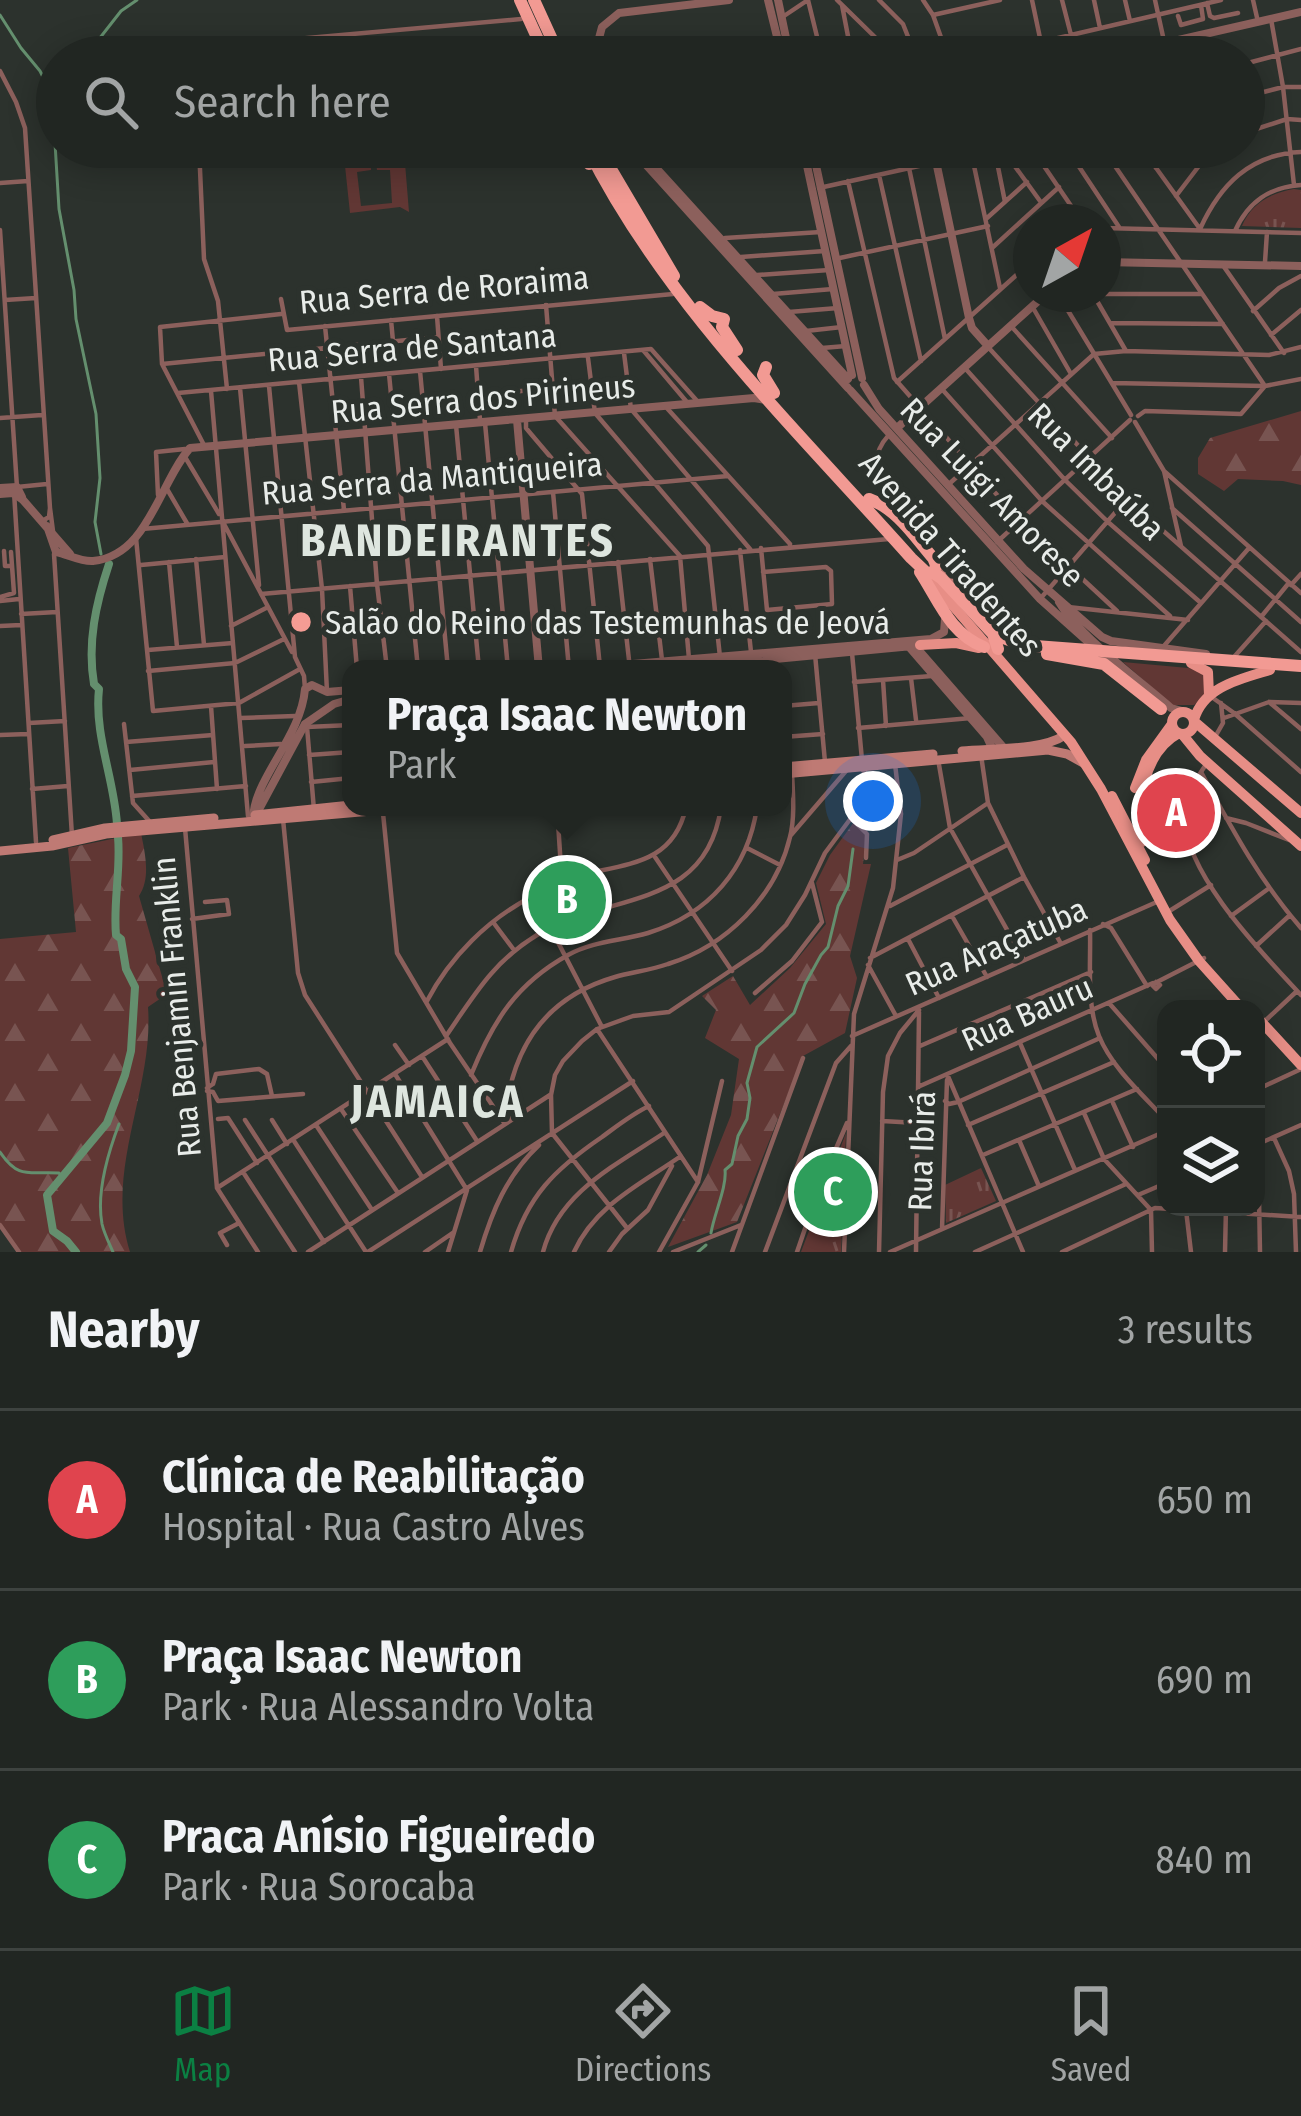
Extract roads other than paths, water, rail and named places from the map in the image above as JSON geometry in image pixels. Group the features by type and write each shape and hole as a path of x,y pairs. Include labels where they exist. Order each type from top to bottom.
{"highway":[{"path":"523,0 521,19 532,36"},
{"path":"523,0 537,36"},
{"path":"523,0 546,36"},
{"path":"591,168 642,249 675,284"},
{"name":"Avenida Tiradentes","path":"604,168 675,284 764,394 883,516 911,558"},
{"name":"Avenida Tiradentes","path":"675,284 700,308 724,319 722,327 764,394"},
{"path":"764,394 766,367"},
{"name":"Avenida Tiradentes","path":"764,394 770,393 798,421 934,573"},
{"path":"883,516 933,558 934,573"},
{"path":"911,558 928,574 934,573"},
{"path":"911,558 964,637 1000,653 1301,669"},
{"path":"934,573 1000,653"},
{"path":"1000,653 1022,645 1301,669"},
{"path":"1038,652 1104,664 1160,709"}],"main road":[{"name":"Avenida Tiradentes","path":"911,558 1082,746 1159,901 1229,995 1238,1000"},
{"path":"933,558 1000,653"},
{"path":"914,646 967,644 1000,653"},
{"name":"Avenida Tiradentes","path":"1000,653 1086,764 1122,822 1136,829 1144,858 1171,910 1201,959 1238,1000"},
{"path":"1191,663 1208,672 1208,695"},
{"path":"1122,822 1132,815 1146,760 1208,695 1270,670"},
{"path":"1184,721 1215,737 1301,813"},
{"path":"1184,721 1187,743 1204,767 1301,847"},
{"path":"887,762 1024,749 1070,735 1082,746"},
{"path":"1063,737 1060,748 1086,764"},
{"path":"792,771 996,752 1067,754"},
{"path":"1136,829 1137,797"},
{"path":"252,816 283,819 342,807"},
{"path":"0,848 252,816 342,810"},
{"path":"0,848 73,838 105,827 184,824"},
{"path":"1159,901 1171,910"},
{"path":"1265,1029 1300,1070"}],"street":[{"path":"600,36 602,27 619,13 729,0"},
{"path":"773,0 783,36"},
{"path":"773,0 781,36"},
{"path":"781,18 808,0 817,36"},
{"path":"879,0 903,24 908,36"},
{"path":"923,0 940,36"},
{"path":"965,0 972,7"},
{"path":"933,15 999,0"},
{"path":"1032,0 1040,36"},
{"path":"1062,0 1071,35"},
{"path":"1094,0 1100,28"},
{"path":"1125,0 1130,21"},
{"path":"1155,0 1162,36"},
{"path":"1067,36 1221,0"},
{"path":"1253,0 1258,22"},
{"path":"839,3 873,36"},
{"path":"1204,4 1214,18 1236,13 1232,4"},
{"path":"1178,16 1181,25 1203,19 1204,4"},
{"path":"1195,36 1301,12"},
{"path":"847,15 850,36"},
{"path":"330,36 521,19"},
{"path":"1235,231 1253,203 1270,192 1298,185 1271,19"},
{"path":"1265,58 1299,51"},
{"path":"0,71 25,128 49,484 49,517 44,523"},
{"path":"1265,92 1301,88"},
{"path":"1265,125 1301,120"},
{"path":"1265,159 1301,152"},
{"path":"200,168 204,260 218,301 227,389"},
{"path":"654,168 854,382"},
{"path":"654,168 854,382"},
{"path":"813,168 853,357 854,382"},
{"path":"813,168 833,289 846,346 853,357"},
{"path":"816,188 909,168 945,339"},
{"path":"938,168 972,328 1127,499 1301,652"},
{"path":"975,168 1000,290"},
{"path":"1001,168 1005,202"},
{"path":"1015,168 1042,203"},
{"path":"1046,168 1070,204"},
{"path":"1080,168 1104,204"},
{"path":"1116,168 1264,386"},
{"path":"1156,168 1199,229"},
{"path":"1175,197 1197,168"},
{"path":"1199,229 1218,194 1248,168"},
{"path":"879,175 921,361"},
{"path":"848,181 894,378 1020,520 1117,611"},
{"path":"0,183 28,182"},
{"path":"755,276 987,223 1027,182"},
{"path":"992,248 1059,187"},
{"path":"1121,228 1301,232"},
{"path":"0,230 12,417 7,491 14,513 36,842"},
{"path":"722,239 821,232"},
{"path":"1264,265 1267,232"},
{"path":"739,257 830,260"},
{"path":"1121,262 1301,266"},
{"path":"1221,264 1284,353"},
{"path":"1283,265 1288,282"},
{"path":"1253,311 1301,276"},
{"path":"898,382 1013,278"},
{"name":"Rua Serra de Roraima","path":"162,364 160,327 283,314 287,330 546,305 675,284"},
{"path":"771,294 833,289"},
{"path":"1121,294 1201,294"},
{"path":"4,300 35,298"},
{"path":"281,299 283,314"},
{"path":"546,305 555,416 680,556 690,660"},
{"path":"788,313 838,308"},
{"path":"1271,335 1301,310"},
{"path":"260,593 793,547 883,516 875,462 881,443 1025,312"},
{"path":"1035,312 1071,374"},
{"path":"1069,312 1164,471 1181,546"},
{"path":"1104,312 1126,352"},
{"path":"437,316 441,369"},
{"path":"391,320 393,341"},
{"path":"1111,323 1222,324"},
{"path":"325,326 344,510"},
{"path":"1010,326 1112,438"},
{"path":"805,331 842,327"},
{"path":"210,447 162,364 438,337"},
{"path":"820,348 846,346"},
{"path":"947,485 1094,354 1244,356 1301,347"},
{"name":"Rua Serra de Santana","path":"178,393 647,350 694,403"},
{"path":"624,352 631,409 750,549"},
{"path":"587,355 595,413 704,540 710,553 721,660"},
{"path":"476,366 494,497 507,660"},
{"name":"Rua Imbaúba","path":"964,367 1065,480 1201,603"},
{"path":"420,371 447,660"},
{"path":"389,374 417,660"},
{"path":"361,377 386,660"},
{"path":"1112,382 1264,386 1301,379"},
{"path":"299,382 322,589 327,692"},
{"name":"Rua Luigi Amorese","path":"854,382 919,466 995,543 1107,640 1230,661"},
{"path":"269,385 295,657"},
{"path":"995,543 1145,411 1241,414 1264,386"},
{"path":"240,388 260,593"},
{"path":"478,395 553,388"},
{"path":"941,388 1042,501 1170,616"},
{"path":"211,391 210,447 220,491 252,816"},
{"name":"Rua Serra dos Pirineus","path":"187,452 764,394"},
{"path":"665,406 793,547"},
{"path":"0,418 44,415"},
{"path":"521,420 580,489 599,660"},
{"path":"521,420 518,435 538,660"},
{"path":"456,425 478,660"},
{"path":"518,435 529,431"},
{"name":"Rua Luigi Amorese","path":"893,431 938,474 1040,599 1119,666"},
{"path":"158,501 156,452 187,452"},
{"path":"7,491 23,500 61,547 82,560 96,560 130,545 187,452"},
{"path":"187,452 309,687 306,728 315,812"},
{"path":"919,466 923,462 938,474"},
{"path":"1164,471 1301,593"},
{"name":"Rua Serra da Mantiqueira","path":"138,534 253,518 728,476"},
{"path":"7,491 49,484"},
{"path":"166,488 188,525"},
{"path":"207,495 213,497 220,491"},
{"path":"553,492 570,660"},
{"path":"1040,599 1127,499"},
{"path":"14,513 23,500"},
{"path":"50,508 61,547 55,563 57,612 73,838"},
{"path":"1172,508 1301,622"},
{"path":"1161,529 1175,520"},
{"path":"138,534 153,711 238,703 302,673"},
{"path":"139,565 196,560 236,547"},
{"path":"761,548 767,610 832,604 831,571 826,567 764,572"},
{"path":"1163,647 1249,548"},
{"path":"740,550 752,660"},
{"path":"0,599 14,593 8,552"},
{"path":"650,559 664,660"},
{"path":"196,560 204,645"},
{"path":"169,562 177,647"},
{"path":"619,562 629,660"},
{"path":"1230,661 1301,574"},
{"path":"350,586 356,660"},
{"path":"1056,598 1067,616 1117,611 1187,620"},
{"path":"0,599 19,599"},
{"path":"231,626 268,607"},
{"path":"759,660 936,638 946,629 942,609"},
{"path":"20,614 57,612"},
{"path":"1082,618 1100,646 1160,709 1184,721"},
{"path":"0,626 21,625"},
{"path":"279,630 288,632 293,626"},
{"path":"815,652 852,653 914,646 952,635 964,637"},
{"path":"148,670 235,663 284,638"},
{"path":"148,650 232,644"},
{"path":"914,646 996,752 988,803 1060,943"},
{"path":"914,646 996,752"},
{"path":"815,652 823,734 851,768 901,814"},
{"path":"505,1124 502,1111 515,1063 555,1008 582,990 671,964 713,944 756,905 791,835 851,768 858,728 852,653"},
{"path":"1119,666 1184,721"},
{"path":"854,682 933,676"},
{"path":"911,678 916,723"},
{"path":"883,680 886,726"},
{"path":"309,687 342,696"},
{"path":"1208,695 1301,772"},
{"path":"252,816 258,795 287,744 339,697"},
{"path":"1223,718 1269,702 1301,704"},
{"path":"1269,702 1301,729"},
{"path":"1282,712 1284,702"},
{"path":"792,705 820,703"},
{"path":"1215,737 1223,718 1221,703"},
{"path":"211,706 217,789"},
{"path":"241,718 290,715 306,728 342,726"},
{"path":"858,728 970,718"},
{"path":"28,723 65,721"},
{"path":"124,724 131,796 151,824"},
{"path":"252,816 306,728"},
{"path":"0,736 28,734"},
{"path":"126,742 213,734"},
{"path":"792,736 823,734"},
{"path":"244,746 287,744"},
{"path":"308,755 342,753"},
{"path":"938,759 950,828 1024,960"},
{"path":"129,770 214,762"},
{"path":"797,1252 847,1131 854,1014 889,907 901,814 887,762"},
{"path":"1204,767 1226,818 1268,889 1301,928"},
{"path":"1204,767 1187,799 1186,834 1199,866 1231,916 1299,993 1265,1016"},
{"path":"311,782 342,779"},
{"path":"32,789 68,786"},
{"path":"131,796 217,789 246,789 258,795"},
{"path":"627,1228 552,1133 551,1095 563,1060 600,1028 633,1016 669,1012 761,950 786,925 825,853 851,818 880,790"},
{"path":"890,802 898,798"},
{"path":"897,860 988,803"},
{"path":"383,816 397,953 471,1075 512,1119"},
{"path":"558,816 562,883"},
{"path":"427,1001 446,968 493,922 562,883 631,866 653,855 670,841 683,816"},
{"path":"259,1252 217,1188 447,1038 484,980 514,950 551,927 600,908 652,896 673,884 701,859 719,816"},
{"path":"471,1075 503,1010 541,972 566,956 645,934 692,913 731,875 747,848 755,816"},
{"path":"790,816 791,835"},
{"path":"851,818 867,834 866,858"},
{"path":"1226,818 1301,847"},
{"path":"283,819 305,995 422,1177"},
{"name":"Rua Benjamin Franklin","path":"184,824 217,1188"},
{"path":"889,907 1007,845"},
{"path":"747,848 779,865"},
{"path":"653,855 732,971"},
{"path":"591,873 600,908"},
{"path":"869,962 1024,877"},
{"path":"755,993 792,961 822,922 812,880"},
{"path":"1171,910 1211,885"},
{"path":"1231,916 1268,889"},
{"path":"534,896 600,1028 678,1158 698,1182"},
{"path":"192,919 229,914 226,900 205,902"},
{"name":"Rua Araçatuba","path":"852,1036 1159,901"},
{"path":"1256,946 1290,915"},
{"path":"952,916 987,977"},
{"path":"1111,928 1114,919"},
{"path":"493,922 514,950"},
{"path":"1103,924 1153,984"},
{"path":"1090,929 1092,1011 1100,1039 1157,1110"},
{"path":"908,939 939,998"},
{"name":"Rua Bauru","path":"920,1085 1201,959"},
{"path":"869,962 896,1016"},
{"path":"920,1046 1091,972"},
{"path":"1109,1003 1157,1054"},
{"path":"916,1252 918,1008"},
{"path":"879,1252 888,1056 918,1008"},
{"path":"945,1101 958,1102 1100,1039"},
{"path":"1020,1042 1076,1170"},
{"path":"395,1045 409,1065"},
{"path":"764,1252 836,1063 851,1046"},
{"path":"422,1056 477,1142"},
{"path":"732,1252 803,1058"},
{"path":"968,1126 1114,1062"},
{"path":"272,1096 267,1074 259,1069 214,1074 207,1089 218,1101 303,1094"},
{"path":"1265,1086 1300,1070"},
{"path":"394,1074 467,1190 448,1252"},
{"path":"947,1074 1023,1252"},
{"name":"Rua Ibirá","path":"942,1229 947,1074"},
{"path":"272,1120 367,1252 633,1081"},
{"path":"665,1251 698,1182 722,1082"},
{"path":"981,1156 1137,1089"},
{"path":"308,1252 551,1095"},
{"path":"1112,1101 1133,1147"},
{"path":"511,1252 538,1193 572,1157 649,1106"},
{"path":"341,1109 398,1193"},
{"path":"1084,1113 1104,1159 1151,1210 1152,1250 1143,1252"},
{"path":"218,1119 228,1118 257,1162"},
{"path":"245,1120 324,1242"},
{"path":"882,1121 918,1124"},
{"path":"316,1125 372,1210"},
{"path":"1265,1142 1301,1125"},
{"path":"844,1252 847,1131"},
{"path":"543,1252 557,1218 590,1181 666,1132"},
{"path":"890,1252 1157,1135"},
{"path":"1274,1138 1294,1194 1297,1252"},
{"path":"1019,1140 1039,1186"},
{"path":"480,1252 494,1206 529,1151"},
{"path":"574,1252 584,1232 609,1205 678,1158"},
{"path":"609,1252 648,1210 678,1158"},
{"path":"501,1165 512,1174"},
{"path":"658,1171 665,1178"},
{"path":"243,1172 295,1252"},
{"path":"974,1252 1126,1184"},
{"path":"1137,1196 1157,1188"},
{"path":"1062,1252 1157,1210"},
{"path":"1265,1215 1297,1217"},
{"path":"1187,1216 1191,1252"},
{"path":"1225,1252 1226,1216"},
{"path":"1260,1216 1260,1252"},
{"path":"227,1245 220,1233 239,1223"},
{"path":"0,1225 19,1252"},
{"path":"665,1251 742,1225"},
{"path":"425,1252 454,1232"}],"waterway":[{"path":"101,36 121,11 137,0"},
{"path":"0,15 36,66"},
{"path":"57,168 76,319 96,414 100,478 95,522 101,554"},
{"path":"109,564 92,653 117,824"},
{"path":"76,1252 53,1231 47,1195 107,1123 131,1051 135,987 116,935 118,837"},
{"path":"711,1233 725,1170 732,1164 747,1119 747,1083 757,1047 794,1013 828,947 848,886 853,849"},
{"path":"113,1252 102,1224 101,1199 119,1124"},
{"path":"0,1152 19,1170 62,1177"},
{"path":"698,1252 706,1245"}],"place":[{"name":"Salão do Reino das Testemunhas de Jeová","path":"301,622"},
{"name":"Clínica de Reabilitação","path":"1176,813"},
{"name":"Praça Isaac Newton","path":"567,900"},
{"name":"Praca Anísio Figueiredo","path":"833,1192"}],"district":[{"name":"BANDEIRANTES","path":"458,540"},
{"name":"JAMAICA","path":"438,1101"}]}
